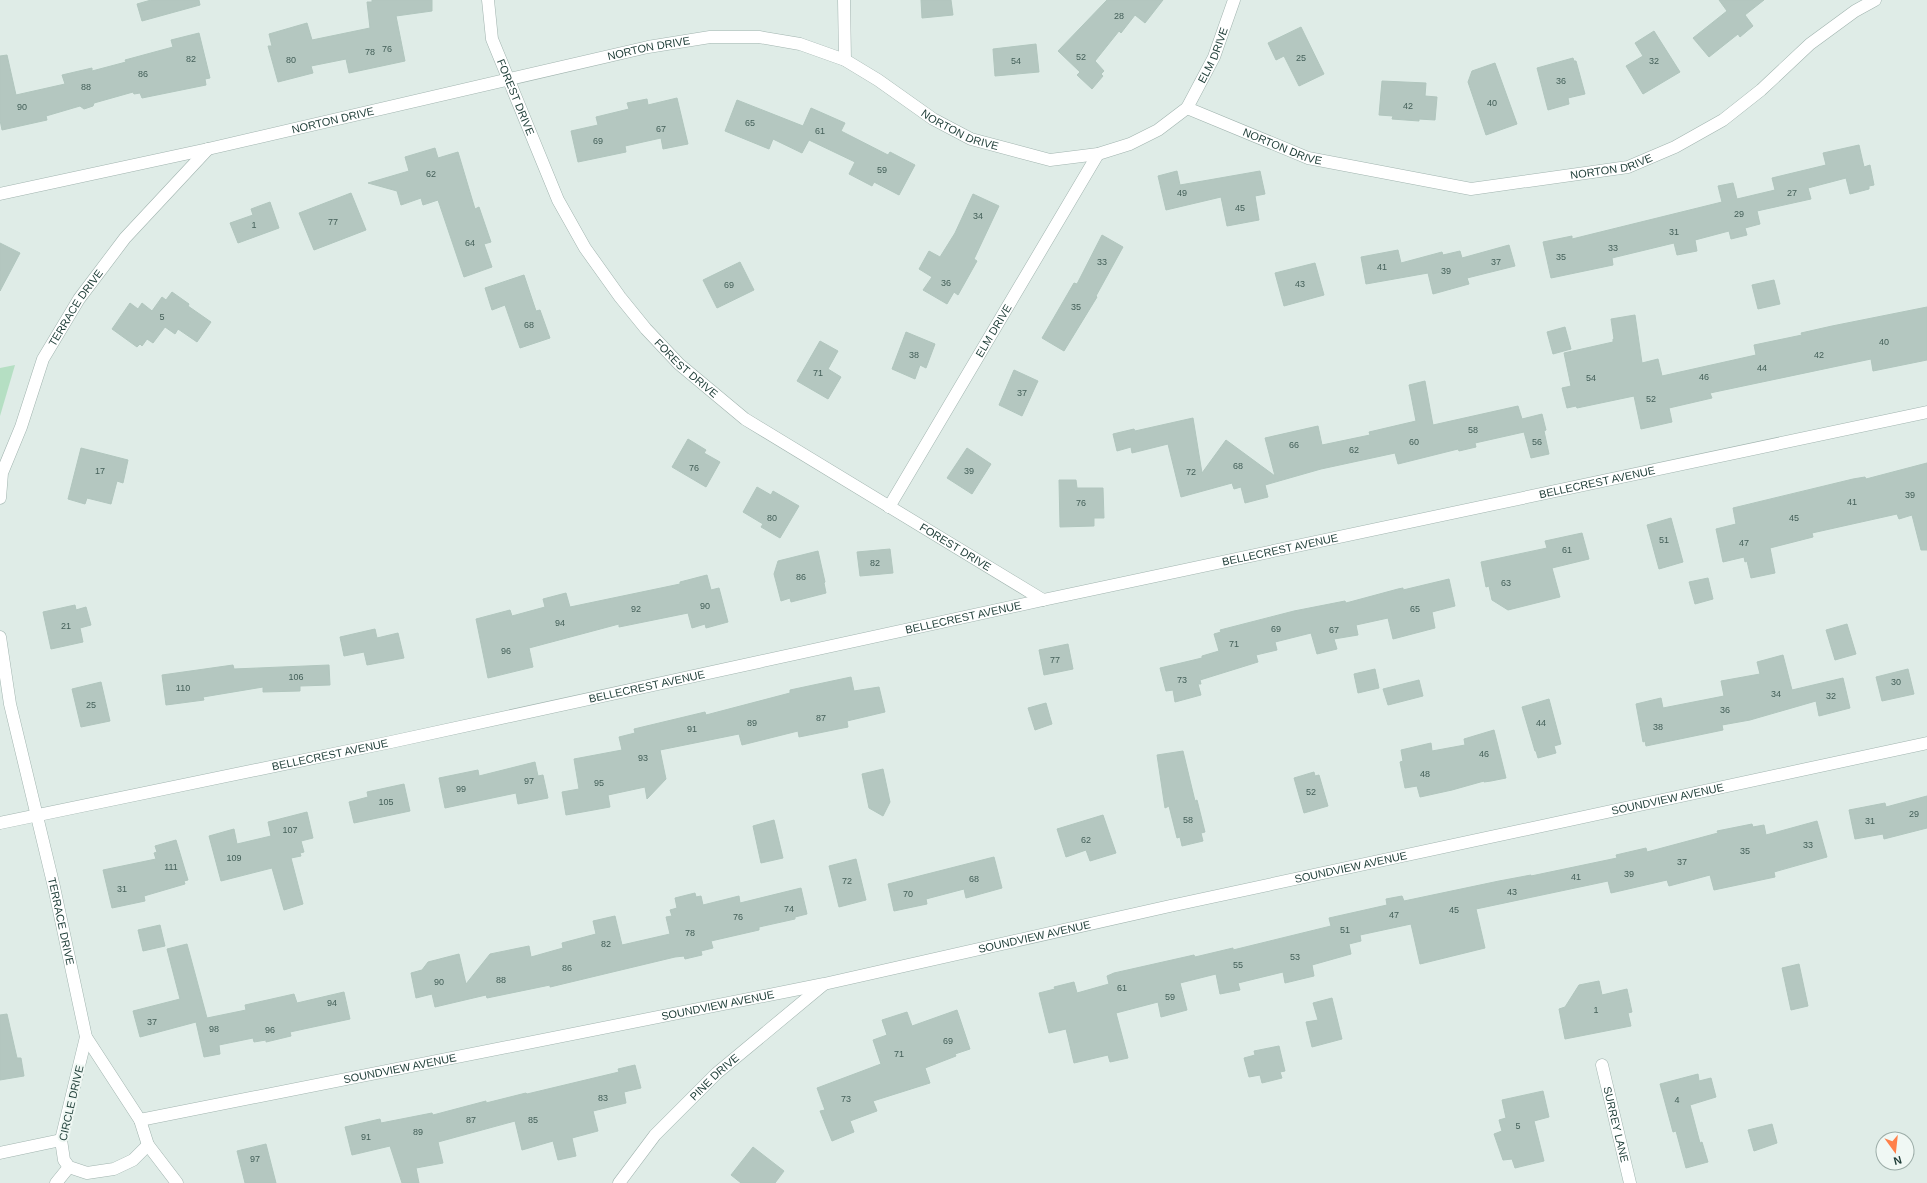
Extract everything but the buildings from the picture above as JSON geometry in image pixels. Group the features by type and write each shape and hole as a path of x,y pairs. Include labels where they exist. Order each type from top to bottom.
{"street":[{"name":"FOREST DRIVE","path":"488,0 492,39 558,200 585,248 620,297 646,329 679,364 745,419 1043,600"},
{"path":"844,0 845,60"},
{"name":"ELM DRIVE","path":"1187,108 1214,57 1234,0"},
{"name":"NORTON DRIVE","path":"0,194 208,149 648,47 710,37 759,37 800,44 845,60 878,80 933,119 971,139 1050,160 1098,154 1130,144 1158,130 1187,108 1308,158 1471,189 1628,167 1675,147 1723,120 1760,90 1810,44 1855,11 1875,0"},
{"name":"TERRACE DRIVE","path":"0,498 2,473 21,427 43,359 75,305 125,238 208,149"},
{"name":"ELM DRIVE","path":"890,507 1098,154"},
{"name":"BELLECREST AVENUE","path":"0,823 391,742 1043,600 1927,412"},
{"name":"TERRACE DRIVE","path":"0,637 10,704 86,1037 140,1120 148,1145 177,1183"},
{"name":"SOUNDVIEW AVENUE","path":"140,1120 824,984 1194,901 1927,743"},
{"name":"PINE DRIVE","path":"619,1183 655,1135 716,1073 824,984"},
{"name":"CIRCLE DRIVE","path":"69,1167 64,1160 61,1140 86,1037"},
{"name":"SURREY LANE","path":"1602,1065 1630,1183"},
{"path":"0,1153 61,1140"},
{"path":"56,1183 69,1167 87,1172 114,1169 133,1160 148,1145"}],"green space":[{"path":"15,365 0,416 0,368"}]}
